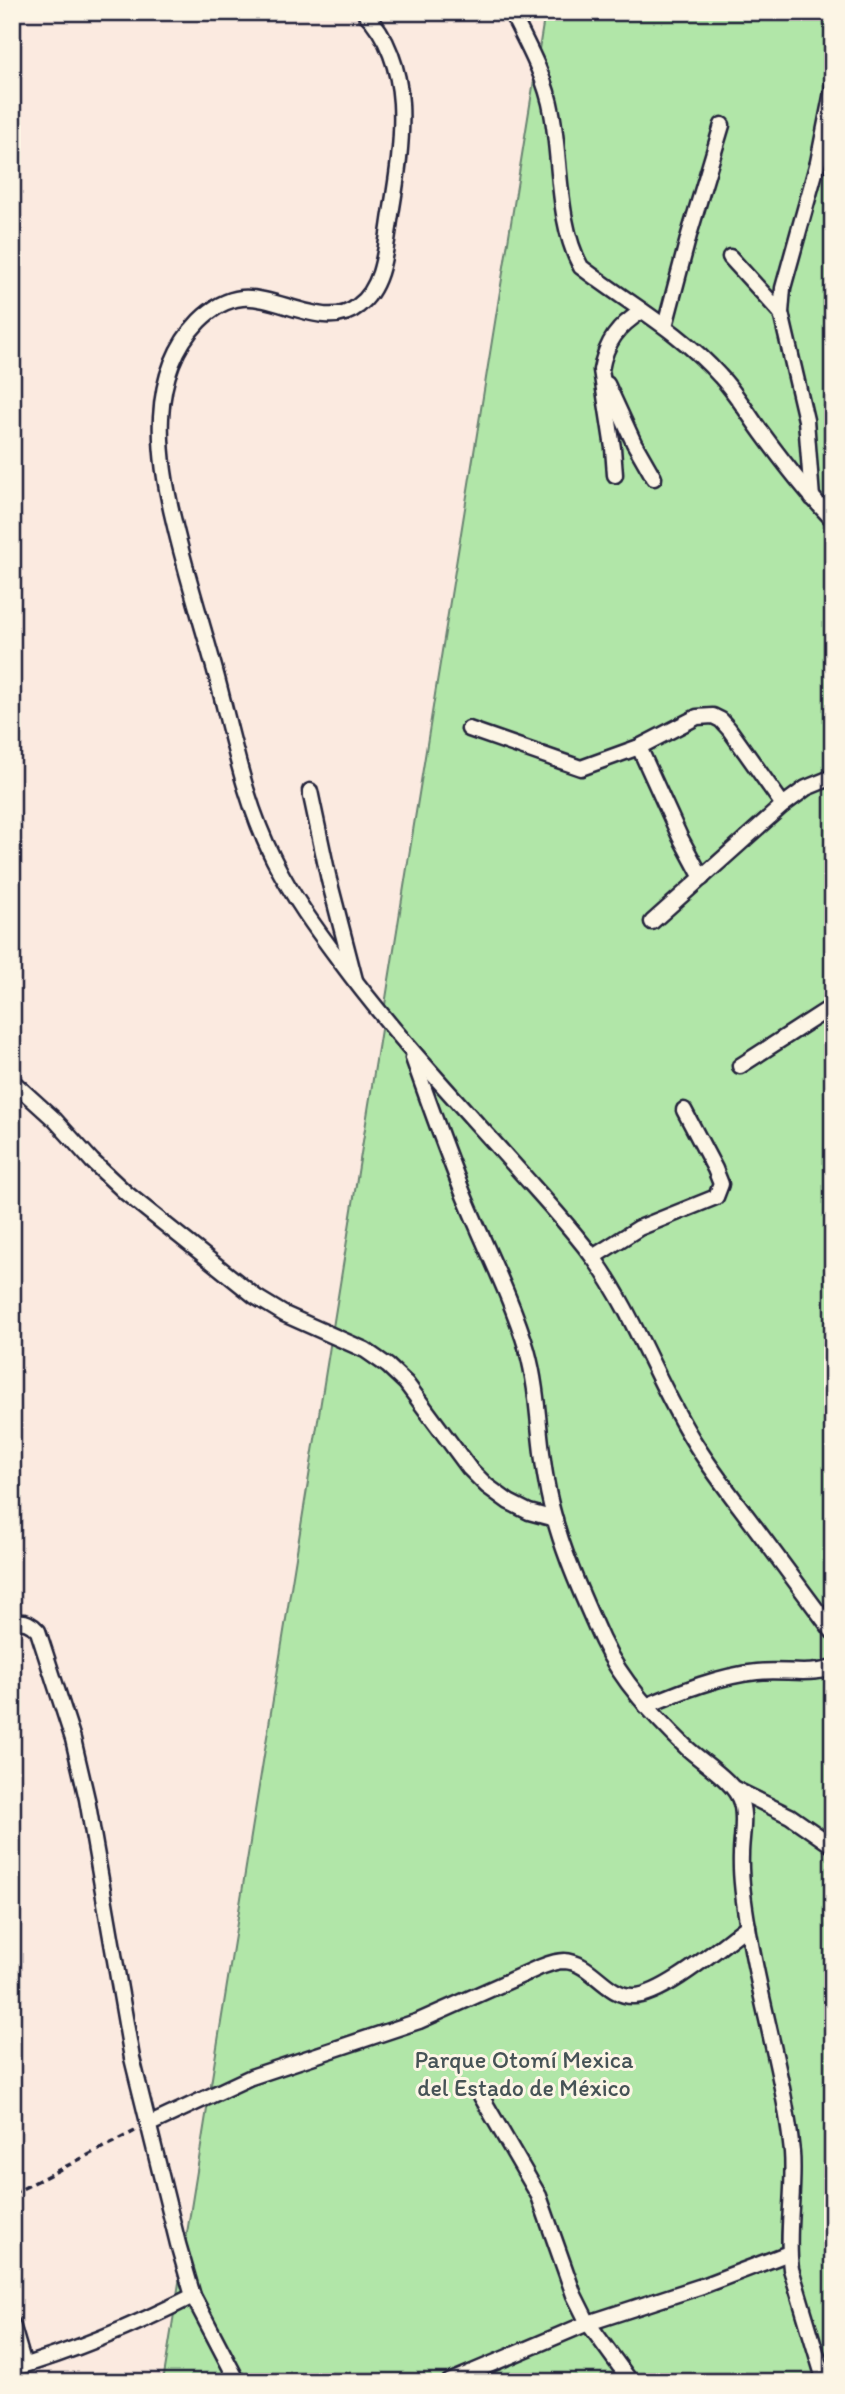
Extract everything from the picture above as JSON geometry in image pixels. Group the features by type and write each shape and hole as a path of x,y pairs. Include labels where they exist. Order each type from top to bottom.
{"street":[{"path":"364,12 384,38 392,57 401,100 395,189 380,273 373,289 356,309 341,316 324,316 265,300 244,298 223,303 208,312 192,328 179,348 163,397 160,432 162,461 174,521 257,823 274,861 302,908 356,983 410,1050 566,1223 593,1257 628,1315 693,1441 713,1472 833,1632"},
{"path":"511,12 544,82 551,109 567,229 573,253 582,267 665,326 703,358 722,379 812,499 833,520"},
{"path":"812,499 806,420 781,313 786,275 818,162 833,87"},
{"path":"665,326 688,235 722,125"},
{"path":"730,257 781,313"},
{"path":"615,475 601,370 612,335 642,311"},
{"path":"601,370 634,443 654,478"},
{"path":"469,729 581,768 639,747 697,717 713,716 729,729 783,805"},
{"path":"639,747 702,878"},
{"path":"652,922 783,805 806,788 831,782"},
{"path":"310,791 329,880 356,983"},
{"path":"740,1066 833,1006"},
{"path":"410,1050 463,1193 512,1306 527,1350 534,1379 546,1483 555,1519 576,1579 605,1646 646,1706 687,1748 735,1789 790,1816 833,1846"},
{"path":"12,1081 55,1120 126,1193 256,1297 284,1314 365,1350 388,1366 414,1394 469,1468 487,1486 529,1513 555,1519"},
{"path":"593,1257 639,1228 716,1197 721,1184 684,1110"},
{"path":"12,1623 26,1622 38,1631 73,1739 92,1825 130,2046 148,2125 193,2296 238,2382"},
{"path":"646,1706 700,1685 734,1676 759,1672 820,1672 833,1668"},
{"path":"735,1789 743,1811 741,1859 748,1926 792,2153 793,2191 789,2253 797,2293 825,2382"},
{"path":"148,2125 251,2077 419,2021 555,1962 565,1961 586,1968 620,1994 648,1994 680,1975 748,1926"},
{"path":"481,2096 539,2196 574,2295 588,2323 631,2382"},
{"path":"449,2382 588,2323 702,2286 789,2253"},
{"path":"12,2324 18,2367 69,2351 193,2296"}],"path":[{"path":"12,2193 148,2125"}],"green space":[{"name":"Parque Otomí Mexica del Estado de México","path":"545,12 833,12 833,2382 163,2382"}]}
